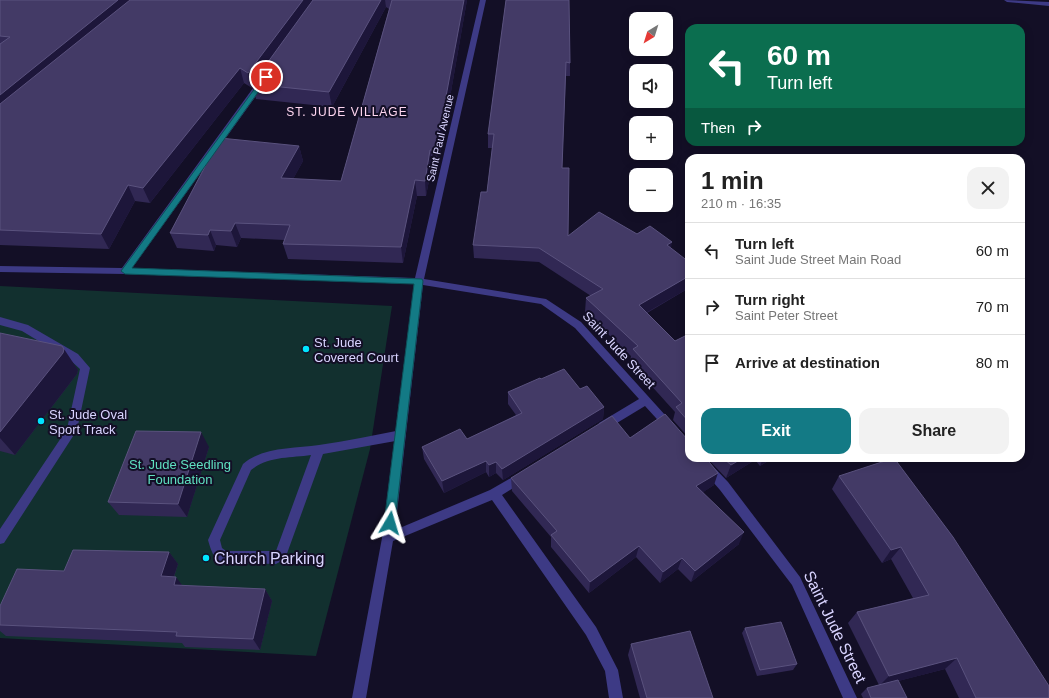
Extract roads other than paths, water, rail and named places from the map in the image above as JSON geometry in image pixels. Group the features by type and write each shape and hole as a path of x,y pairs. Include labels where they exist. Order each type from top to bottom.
{"street":[{"name":"Saint Paul Avenue","path":"359,698 388,538 419,281 483,0"},
{"path":"1007,0 1049,4"},
{"path":"125,271 266,77"},
{"name":"Saint Jude Street","path":"0,269 125,271 419,281 543,301 578,325 675,432"},
{"path":"0,321 25,328 74,357 85,368 72,430 0,539"},
{"path":"593,433 646,400"},
{"path":"319,450 281,555 276,558 223,557 217,551 214,540 247,467 253,462 271,455 319,450 400,436"},
{"name":"Saint Jude Street","path":"702,462 724,486 796,581 850,698"},
{"path":"388,538 494,494 534,470"},
{"path":"494,494 591,631 611,670 616,698"}],"place":[{"name":"St. Jude Covered Court","path":"306,349"},
{"name":"St. Jude Oval Sport Track","path":"41,421"},
{"name":"Church Parking","path":"206,558"}],"district":[{"name":"ST. JUDE VILLAGE","path":"347,112"}],"park label":[{"name":"St. Jude Seedling Foundation","path":"180,472"}]}
